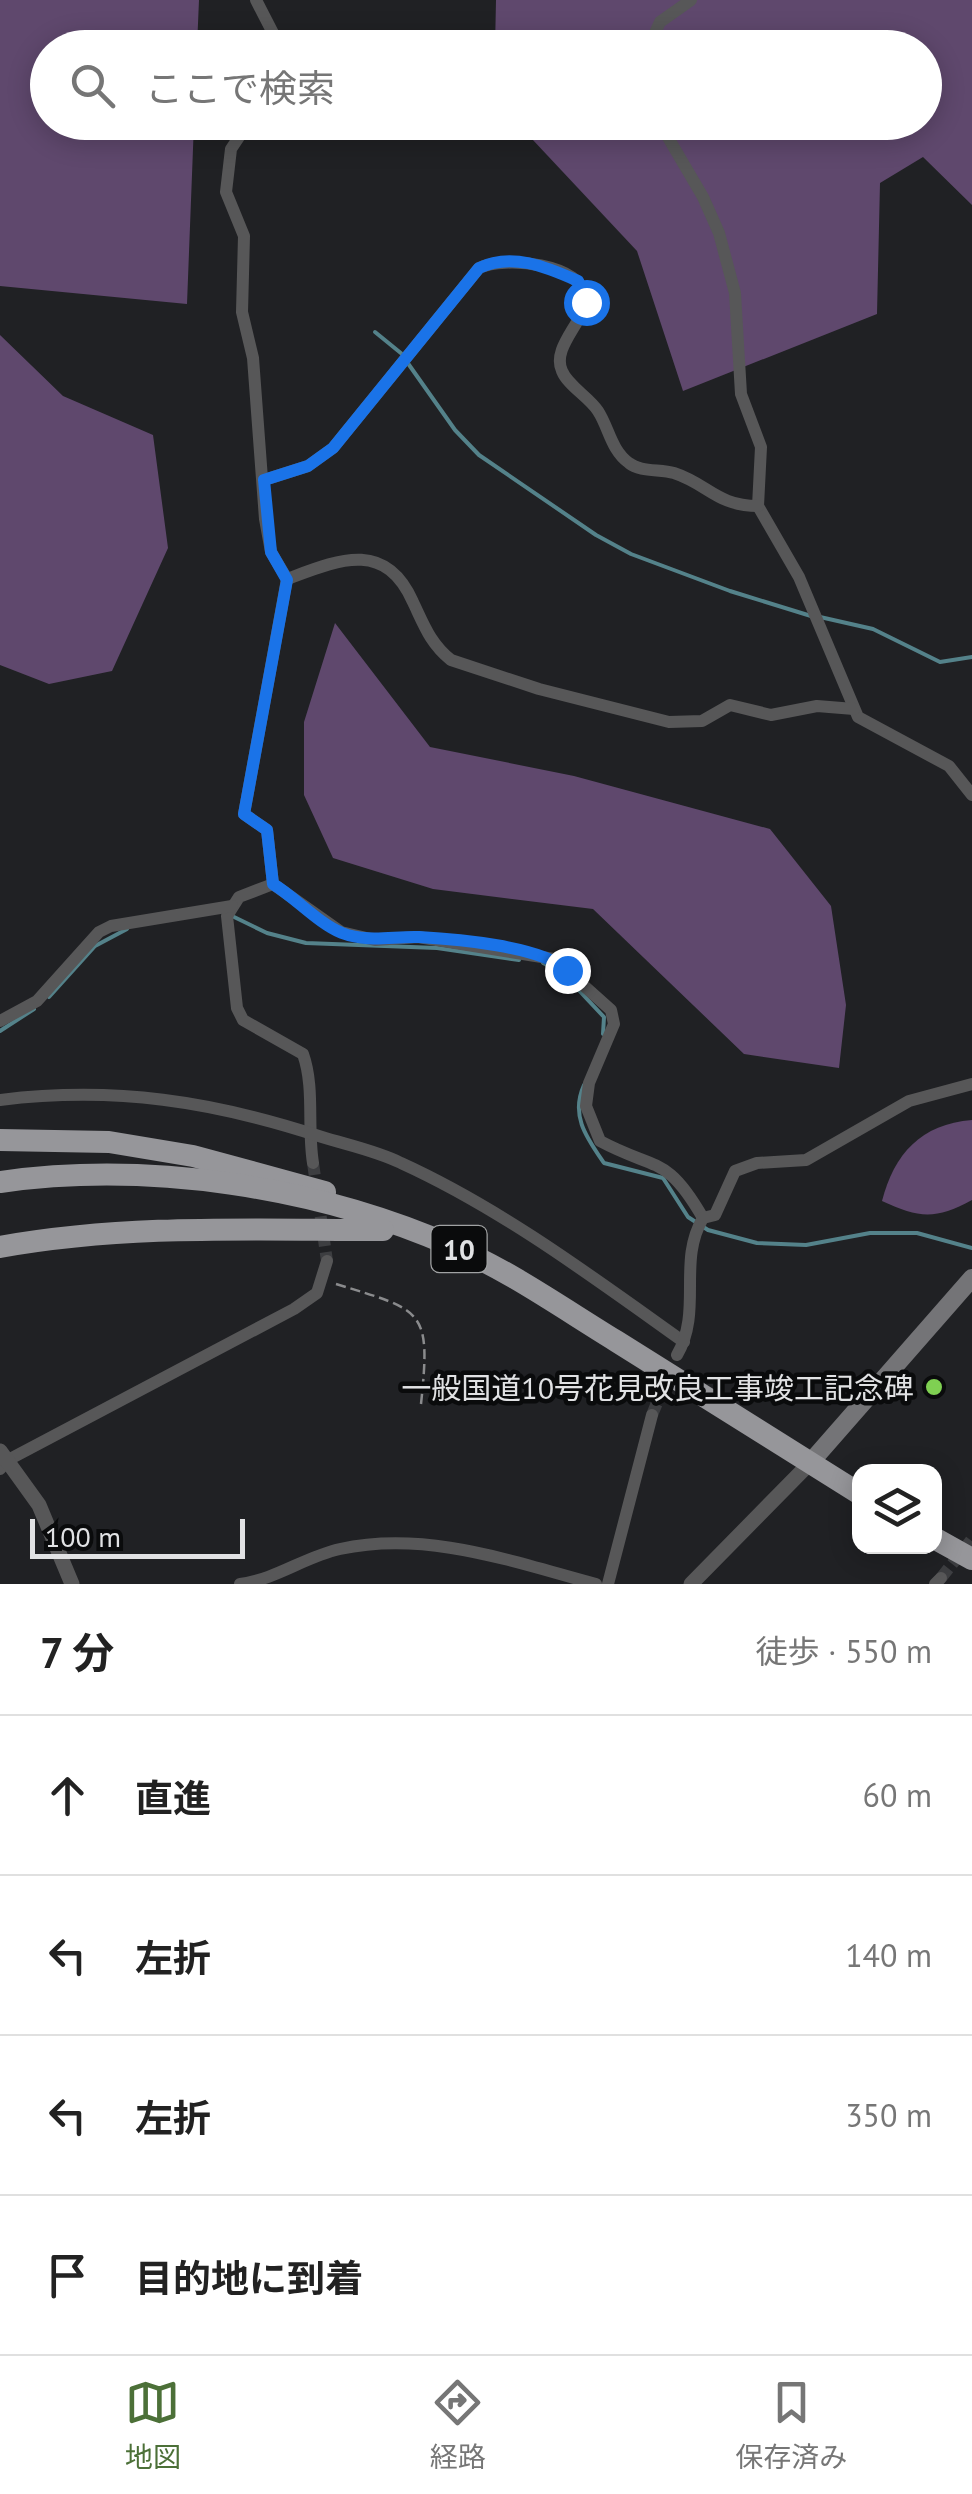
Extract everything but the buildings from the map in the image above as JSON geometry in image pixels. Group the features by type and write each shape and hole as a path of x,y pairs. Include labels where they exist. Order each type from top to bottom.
{"highway":[{"path":"0,1140 110,1142 192,1156 318,1188 372,1218"},
{"name":"10","path":"0,1182 85,1176 211,1181 412,1230 509,1274 852,1489"},
{"path":"0,1246 68,1234 190,1227 412,1230"},
{"path":"942,1542 972,1559"}],"main road":[{"path":"810,1463 972,1278"}],"street":[{"path":"256,0 271,30"},
{"path":"656,30 660,22 691,0"},
{"path":"236,140 230,149 226,192 244,236 242,312 253,358 256,435 271,552 287,580 244,814 267,830 273,884 341,932 375,940 418,937 554,958 611,1010 614,1024 589,1084 586,1106 600,1140 649,1158 682,1181 703,1218"},
{"path":"670,140 719,233 735,293 741,394 760,447 758,506 799,577 858,717 949,766 972,796"},
{"path":"264,480 308,466 333,448 479,268 492,261 523,261 555,270 578,281 583,289 586,302 560,356 562,371 596,408 614,447 631,466 676,474 731,506 758,506"},
{"path":"287,580 331,563 366,558 388,565 409,592 433,646 451,660 640,717 668,722 702,721 730,705 772,714 800,713 817,706 854,709"},
{"path":"273,884 238,898 227,916 238,1008 244,1020 303,1054 310,1089 308,1132 312,1163"},
{"path":"0,1021 38,1000 99,932 111,926 232,906"},
{"path":"703,1218 715,1215 735,1171 757,1163 806,1160 909,1100 972,1084"},
{"path":"0,1100 52,1094 136,1096 211,1104 269,1118 400,1162 516,1227 684,1342"},
{"path":"677,1355 693,1314 688,1257 703,1218"},
{"path":"72,1584 39,1505 3,1460 294,1309 317,1293 325,1280 327,1260"},
{"path":"608,1584 652,1415"},
{"path":"691,1584 708,1578 810,1463"},
{"path":"240,1584 269,1580 338,1549 385,1543 445,1545 596,1584"}],"path":[{"path":"325,1280 400,1304 413,1312 428,1343 421,1404"}],"shaded area":[{"path":"0,0 199,0 198,30 30,30 30,140 193,140 187,304 0,286"},
{"path":"496,0 972,0 972,205 923,157 880,183 877,314 683,391 637,251 533,140 942,140 942,30 495,30"},
{"path":"0,335 63,396 153,435 168,548 112,671 49,684 0,665"},
{"path":"335,623 430,747 574,776 770,829 831,906 846,1005 839,1068 744,1054 593,909 433,889 333,858 304,795 304,722"},
{"path":"972,1120 972,1200 937,1214 906,1211 882,1201 894,1169 912,1144 938,1128"}],"waterway":[{"path":"375,332 402,354"},
{"path":"407,362 455,430 479,455 596,535 631,554 811,616"},
{"path":"820,617 873,629 940,662 972,657"},
{"path":"230,915 267,933 306,943 437,948 519,960"},
{"path":"49,997 95,946 127,929"},
{"path":"543,963 561,972"},
{"path":"571,982 604,1017 603,1034"},
{"path":"0,1031 34,1009"},
{"path":"584,1085 580,1117 604,1163 663,1178 688,1217 708,1230 757,1243 806,1245 870,1233 917,1233 972,1248"}],"tunnel":[{"path":"313,1163 327,1261"},
{"path":"652,1415 670,1371"},
{"path":"941,1578 972,1539"}],"place":[{"name":"一般国道10号花見改良工事竣工記念碑","path":"934,1387"}],"route":[{"path":"567,970 554,958 534,953 418,937 375,940 341,932 273,884 267,830 244,814 287,580 271,552 264,480 308,466 333,448 384,390 479,268 492,261 523,261 555,270 578,281 586,302"}]}
